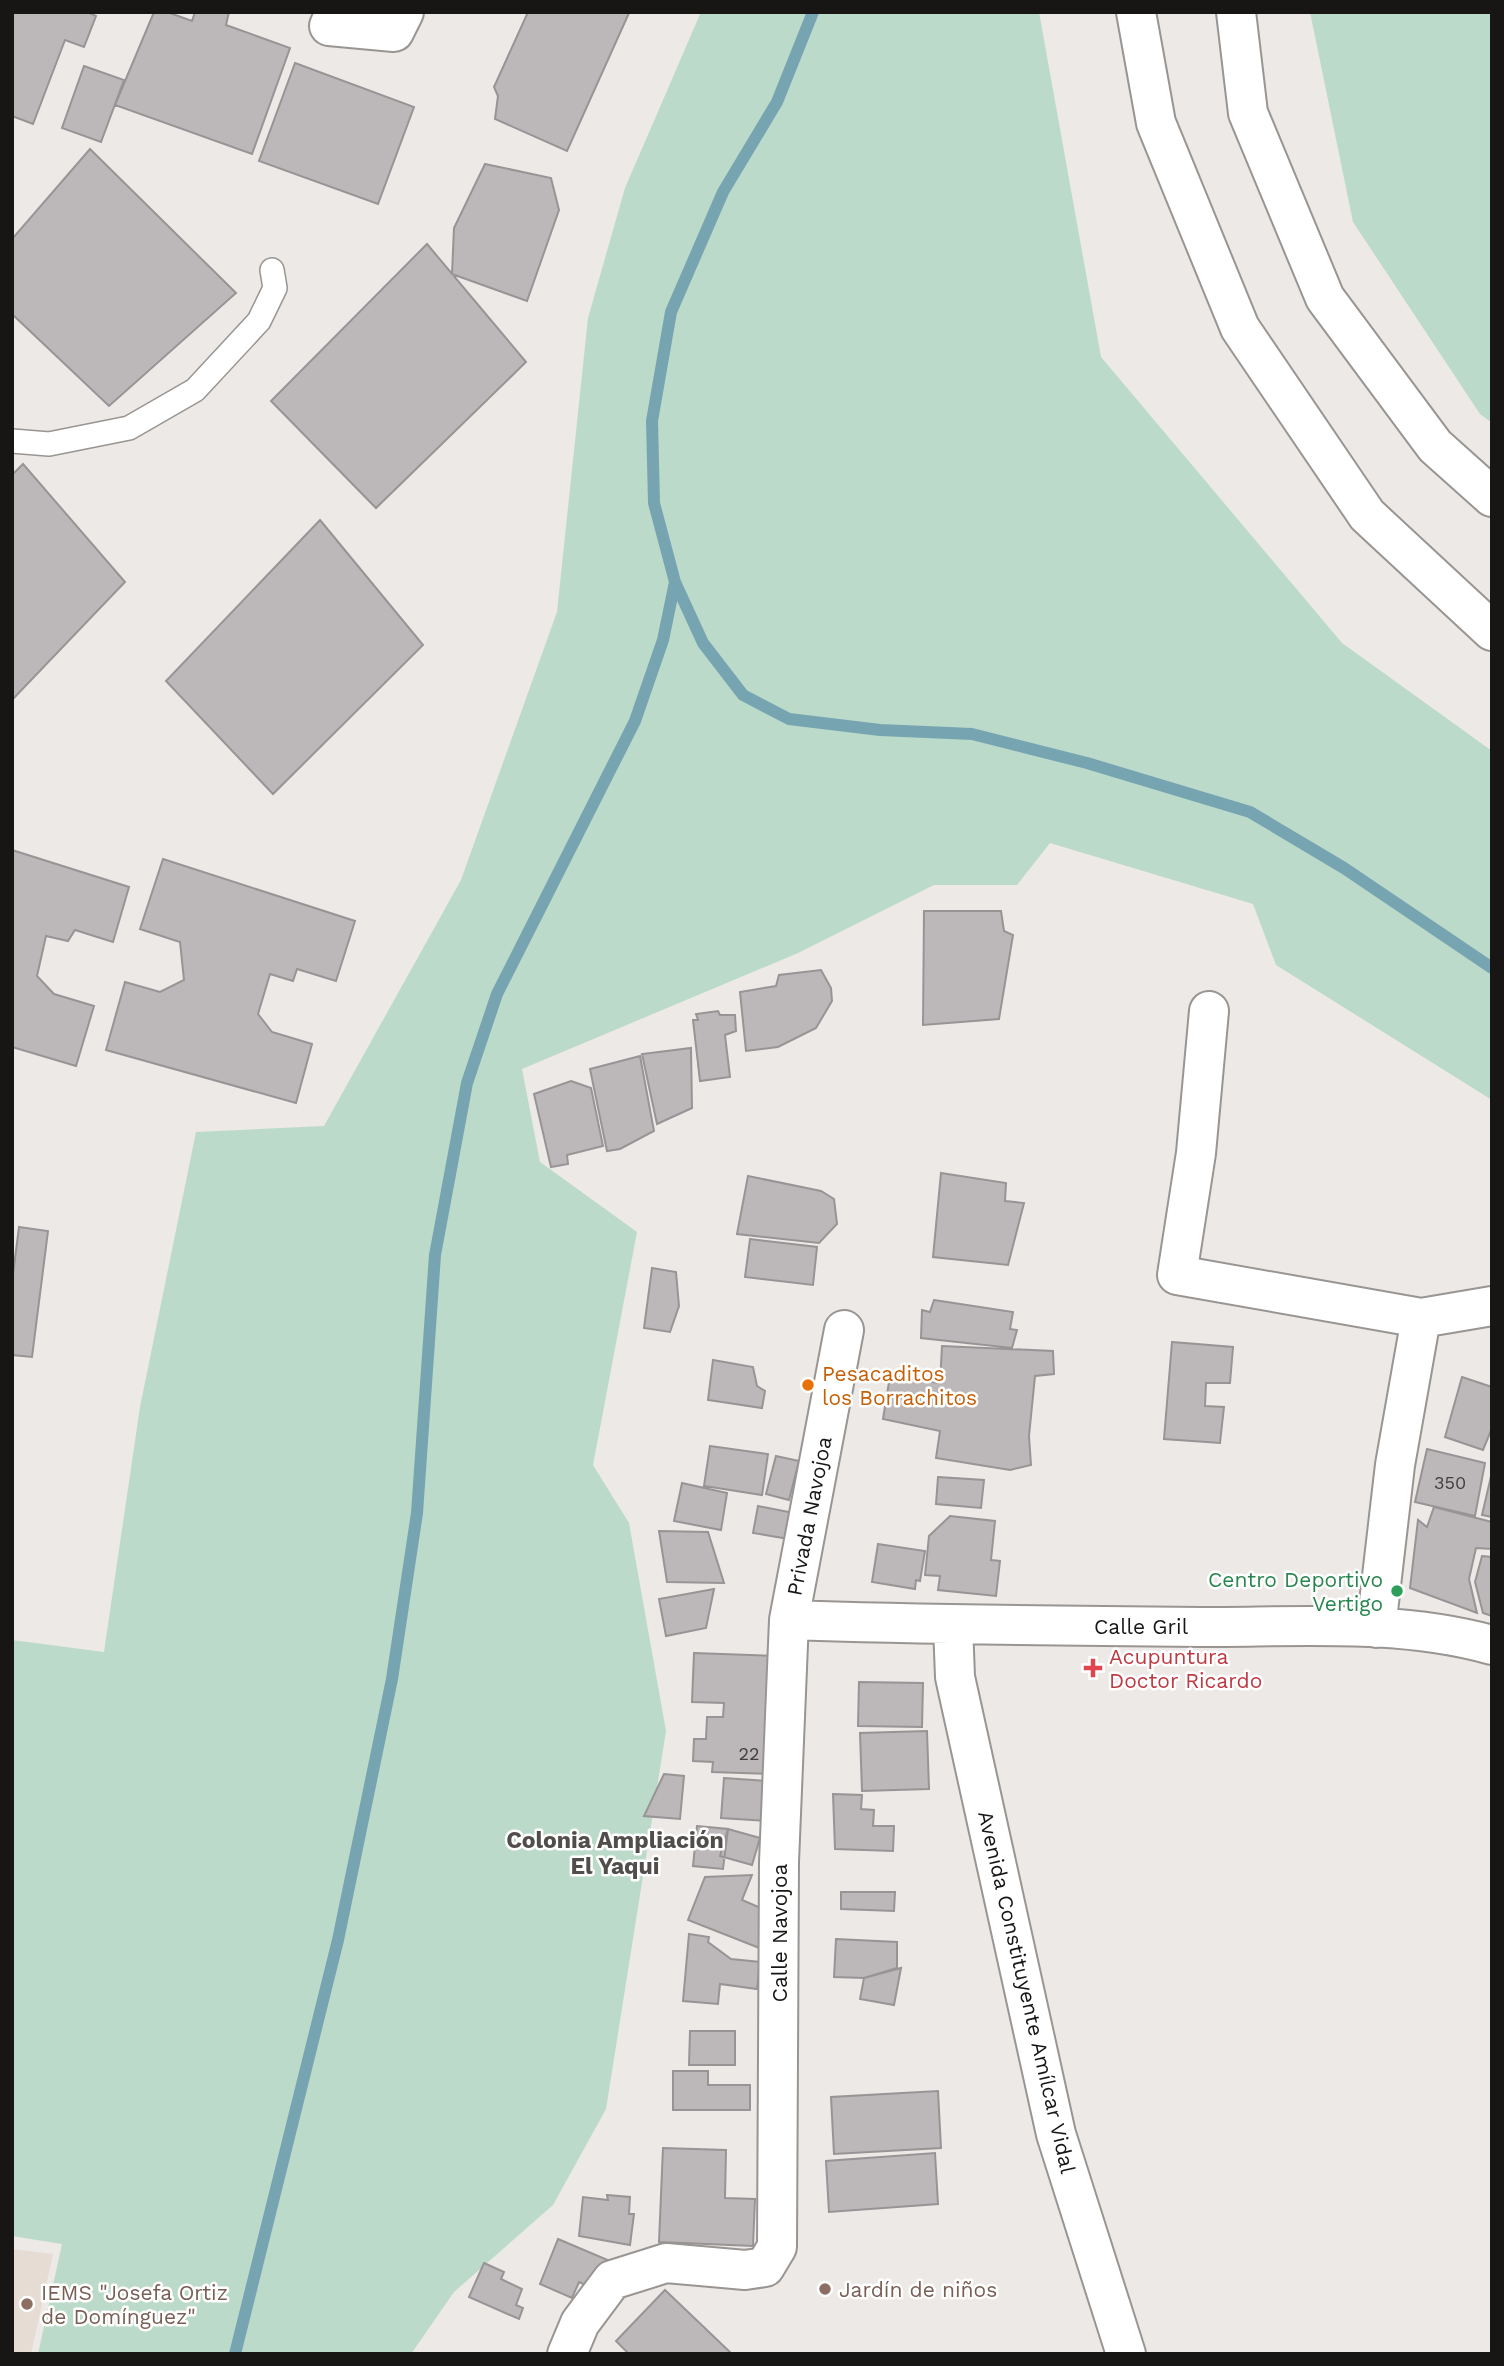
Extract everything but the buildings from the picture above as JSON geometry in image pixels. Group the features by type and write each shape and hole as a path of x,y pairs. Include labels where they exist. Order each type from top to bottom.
{"street":[{"path":"335,12 329,26 394,32 404,12"},
{"path":"1136,12 1156,123 1241,328 1367,515 1492,631"},
{"path":"1236,12 1248,113 1325,298 1435,446 1492,497"},
{"path":"1209,1011 1196,1153 1177,1275 1421,1318 1492,1306"},
{"path":"1376,1628 1395,1465 1421,1318"},
{"name":"Privada Navojoa","path":"789,1620 844,1330"},
{"name":"Calle Gril","path":"789,1620 953,1626 1376,1628 1455,1635 1492,1645"},
{"name":"Calle Navojoa","path":"567,2354 580,2323 612,2280 666,2263 745,2270 765,2267 777,2247 779,1862 789,1620"},
{"name":"Avenida Constituyente Amílcar Vidal","path":"953,1626 955,1676 1056,2134 1126,2354"}],"lane":[{"path":"12,441 49,444 129,428 195,390 260,321 275,288 272,270"}],"shaded area":[{"name":"IEMS \"Josefa Ortiz de Domínguez\"","path":"12,2249 53,2254 31,2354 12,2354"}],"green space":[{"path":"701,12 1039,12 1101,357 1342,643 1492,751 1492,1100 1276,965 1253,904 1050,843 1017,885 934,885 798,953 522,1069 540,1162 637,1232 593,1465 629,1523 666,1731 606,2109 553,2205 454,2292 411,2354 38,2354 62,2244 12,2236 12,1640 104,1652 140,1407 196,1132 324,1126 461,880 557,612 588,318 625,188"},
{"path":"1310,12 1492,12 1492,423 1480,414 1353,222"}],"waterway":[{"path":"813,12 777,102 723,192 671,312 652,421 654,503 675,582 703,643 743,695 789,719 880,730 972,734 1087,763 1250,812 1344,868 1492,968"},
{"path":"235,2354 338,1940 392,1679 417,1513 435,1255 467,1083 497,994 635,721 663,640 675,582"}],"place":[{"name":"Pesacaditos los Borrachitos","path":"808,1385"},
{"name":"Centro Deportivo Vertigo","path":"1397,1591"},
{"name":"Acupuntura Doctor Ricardo","path":"1093,1668"},
{"name":"Jardín de niños","path":"825,2289"},
{"name":"IEMS \"Josefa Ortiz de Domínguez\"","path":"27,2304"}],"district":[{"name":"Colonia Ampliación El Yaqui","path":"615,1853"}]}
